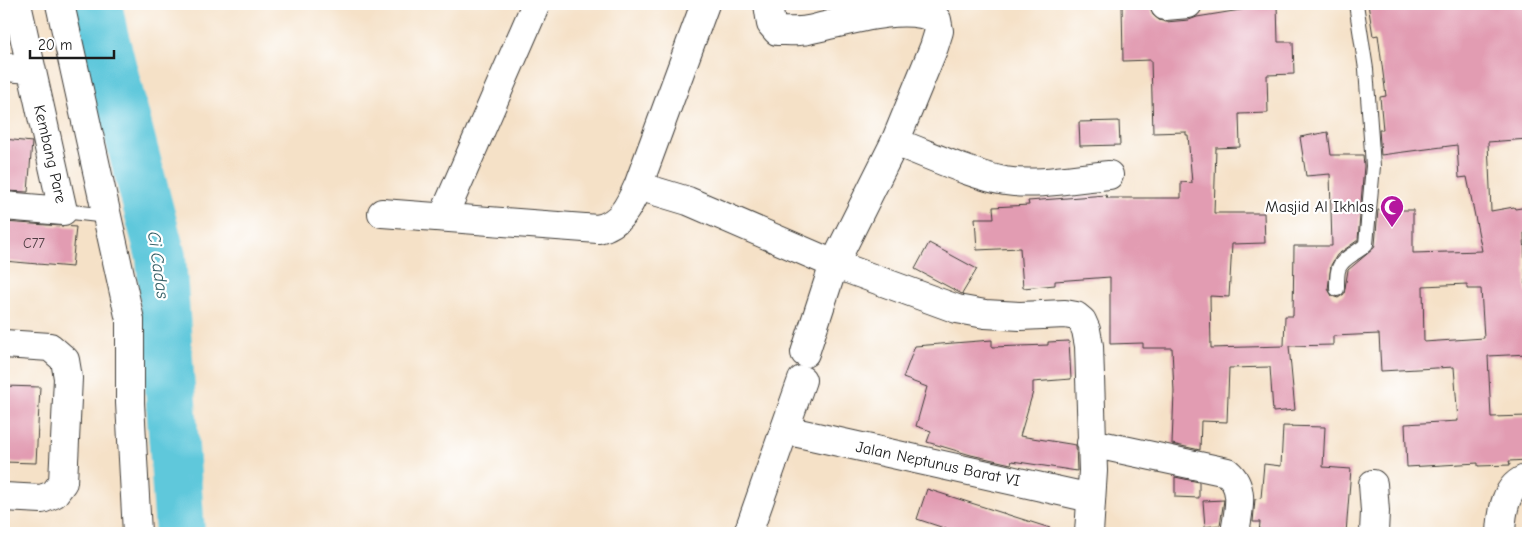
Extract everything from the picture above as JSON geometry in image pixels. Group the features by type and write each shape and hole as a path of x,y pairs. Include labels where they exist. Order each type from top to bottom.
{"street":[{"name":"Kembang Pare","path":"4,206 62,211 17,4"},
{"path":"60,4 130,320 130,403 137,533"},
{"path":"443,217 536,4"},
{"path":"382,213 591,229 611,225 627,210 638,186 705,4"},
{"path":"768,4 771,24 777,31 806,31 845,21 914,12 928,14 937,20 939,30 934,48 895,142 834,264 806,352"},
{"path":"4,67 31,69"},
{"path":"895,142 982,175 1004,180 1027,182 1109,175"},
{"path":"638,186 688,201 834,264 957,309 985,314 1020,316 1064,314 1076,316 1082,321 1086,330 1089,346 1092,471 1089,533"},
{"path":"4,344 50,347 65,360 68,378 63,482 54,494 42,499 4,497"},
{"path":"748,533 802,380"},
{"name":"Jalan Neptunus Barat VI","path":"785,430 1091,498"},
{"path":"1091,443 1227,472 1236,479 1240,496 1235,533"},
{"path":"1501,533 1502,514 1508,493 1521,480 1528,478"},
{"path":"1373,484 1374,533"}],"lane":[{"path":"1337,289 1337,272 1341,262 1366,244 1373,166 1366,69 1356,4"},
{"path":"62,211 107,216"}],"building":[{"path":"1122,4 1150,4 1153,15 1159,20 1166,22 1189,20 1197,17 1277,4 1278,42 1293,42 1294,74 1267,75 1268,113 1239,114 1240,147 1216,148 1214,213 1264,213 1265,243 1232,244 1229,297 1210,296 1211,348 1284,346 1285,316 1293,316 1294,246 1332,246 1330,174 1306,176 1300,137 1328,132 1331,155 1363,155 1364,166 1358,240 1337,255 1331,265 1328,289 1332,296 1338,298 1344,294 1348,270 1373,249 1378,210 1413,210 1413,253 1482,251 1467,177 1459,178 1457,145 1381,155 1379,130 1383,130 1380,97 1386,96 1378,35 1373,36 1368,4 1528,4 1528,139 1488,142 1491,211 1514,207 1515,209 1528,207 1528,232 1524,233 1526,292 1528,291 1528,354 1488,356 1491,417 1528,416 1528,460 1509,461 1510,465 1478,466 1478,463 1407,467 1405,424 1458,421 1454,367 1381,371 1379,334 1333,336 1333,345 1289,346 1295,410 1273,412 1270,367 1229,368 1227,422 1201,421 1200,450 1172,444 1174,392 1172,348 1143,348 1143,343 1110,344 1110,277 1055,281 1055,285 1023,288 1020,248 977,250 975,218 994,218 993,207 1029,205 1028,201 1106,195 1107,198 1181,198 1181,182 1192,183 1188,135 1186,135 1186,132 1153,133 1151,60 1123,61","holes":["1467,284 1467,289 1481,289 1484,338 1424,342 1423,286"]},
{"path":"1119,121 1120,145 1080,146 1079,122"},
{"path":"4,139 32,142 28,192 4,191"},
{"path":"4,222 76,227 72,267 4,261"},
{"path":"929,243 977,269 962,294 915,269"},
{"path":"992,340 992,347 1048,345 1048,342 1069,341 1071,379 1033,382 1033,392 1020,436 1076,445 1077,471 1012,461 1011,464 971,455 927,442 931,431 916,426 927,387 903,378 915,346"},
{"path":"4,386 40,387 36,463 4,462"},
{"path":"1283,426 1325,427 1323,467 1351,469 1346,533 1259,533 1260,522 1253,522 1255,499 1261,498 1264,464 1281,466"},
{"path":"1175,477 1199,482 1199,498 1175,497"},
{"path":"927,489 1050,528 1049,533 959,533 917,519"},
{"path":"1224,500 1220,525 1205,527 1203,501"}],"waterway":[{"name":"Ci Cadas","path":"97,4 103,34 161,257 180,533"}],"place":[{"name":"Masjid Al Ikhlas","path":"1392,228"}]}
